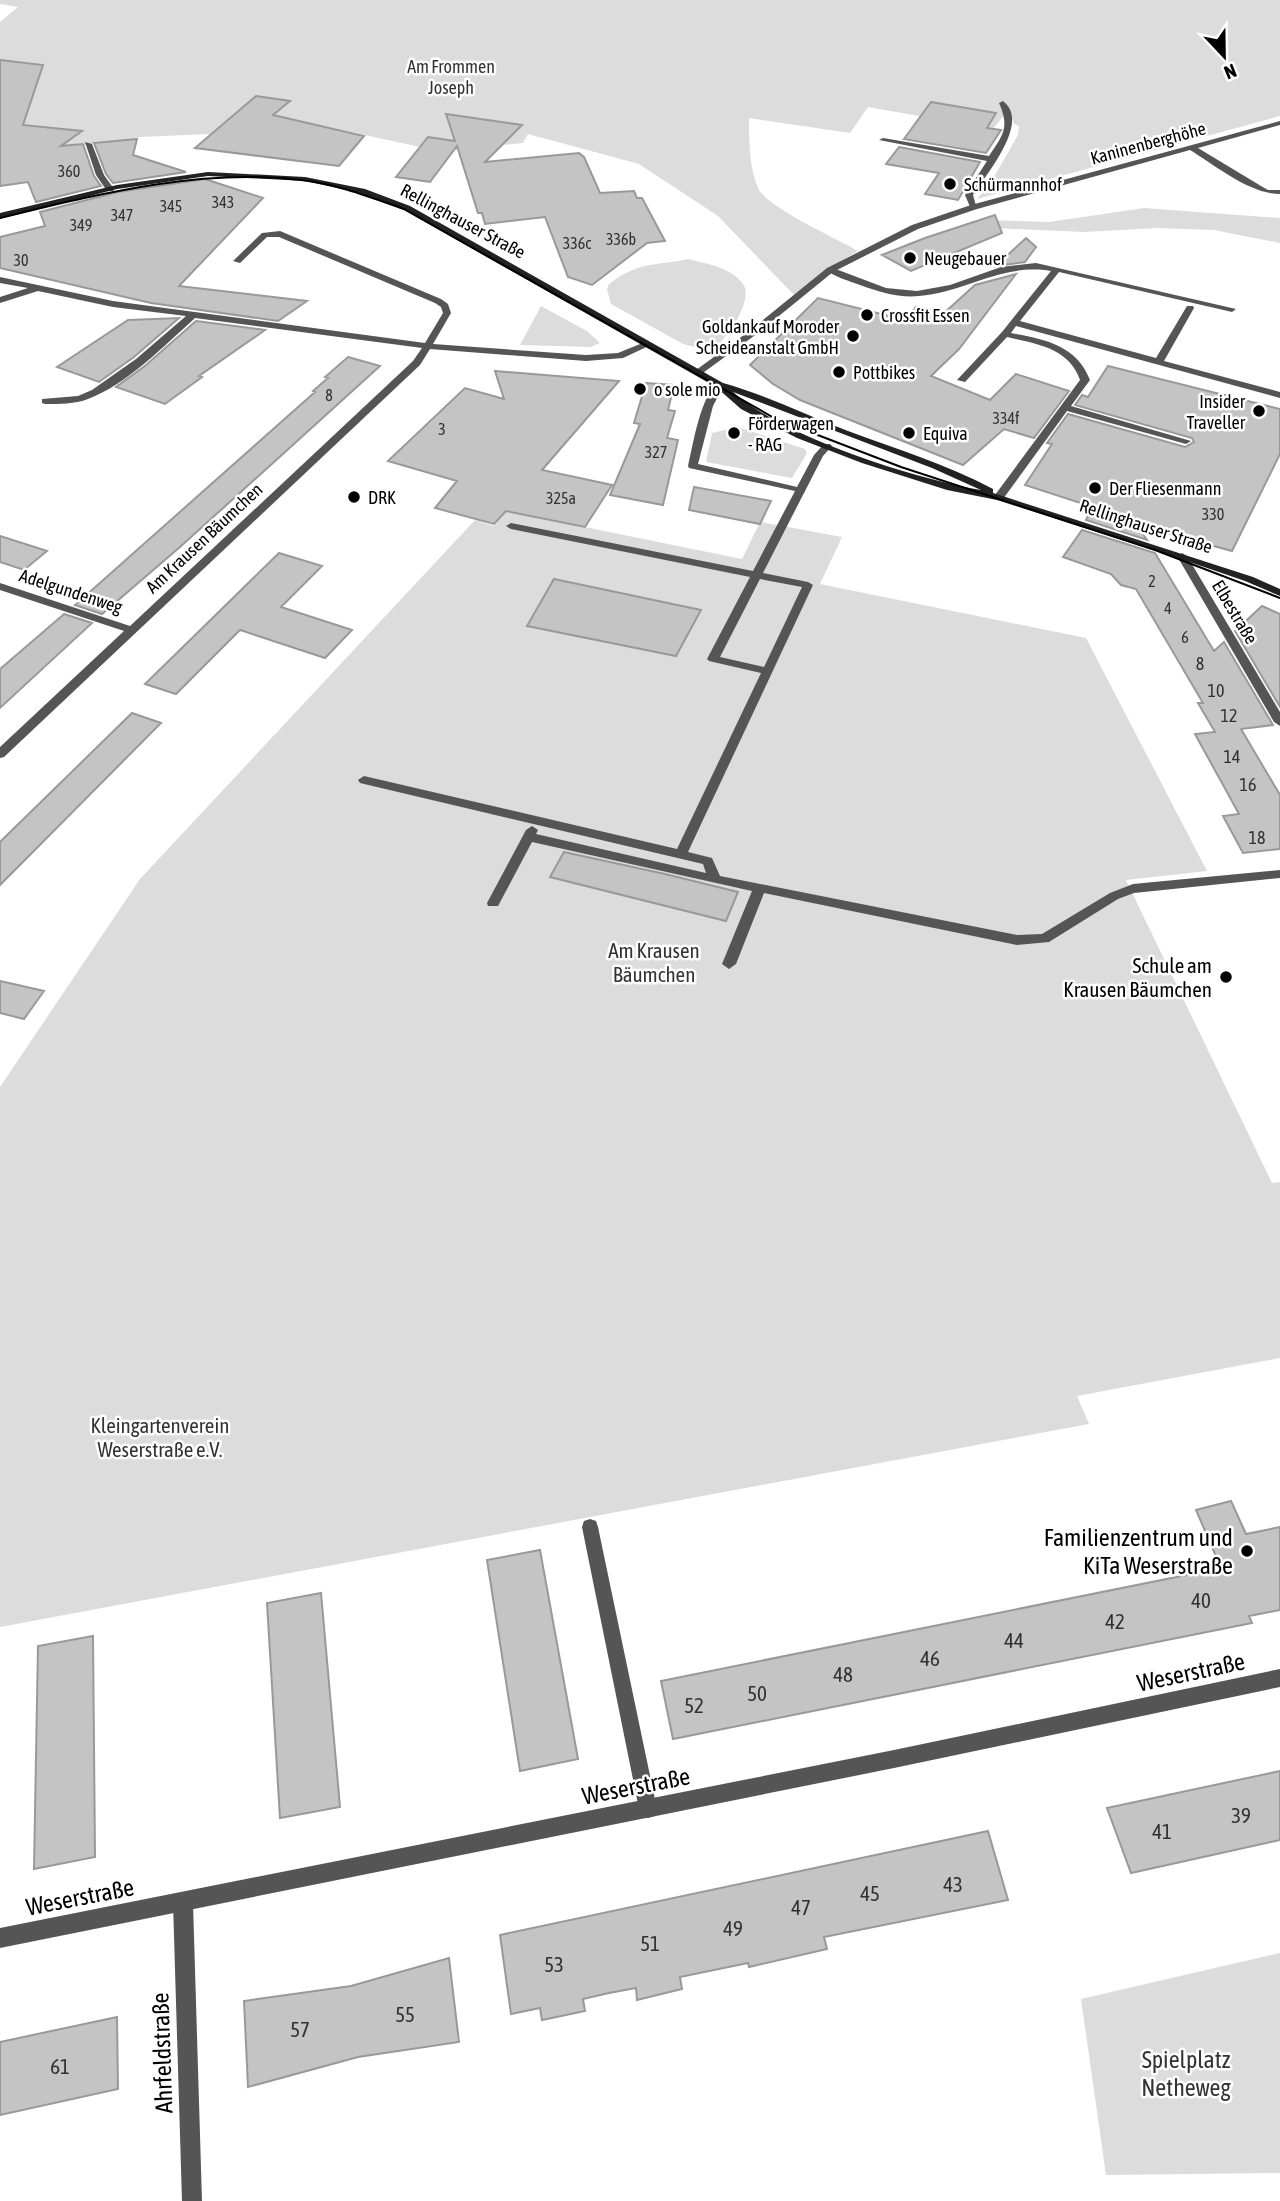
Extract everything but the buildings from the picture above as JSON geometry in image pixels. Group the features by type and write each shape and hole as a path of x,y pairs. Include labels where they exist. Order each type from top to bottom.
{"main road":[{"name":"Rellinghauser Straße","path":"0,216 167,178 234,174 305,179 362,191 407,208 648,344 719,385 744,407 765,419 827,446 951,488 999,497 1182,556 1249,579 1280,593"},
{"name":"Rellinghauser Straße","path":"719,385 763,397 842,431 963,477 999,497"}],"street":[{"path":"974,206 969,195 1010,126 1003,103"},
{"name":"Kaninenberghöhe","path":"697,373 755,331 830,270 915,227 974,206 1280,123"},
{"path":"883,140 991,159"},
{"path":"88,144 100,175 110,189"},
{"path":"1192,148 1258,188 1266,192 1280,192"},
{"path":"237,261 265,235 280,234 438,301 445,306 447,313 429,346"},
{"path":"830,270 887,290 919,294 1015,266 1035,264 1232,309"},
{"path":"962,380 1016,323 1057,269"},
{"path":"0,280 113,304 429,346 586,358 620,356 648,344"},
{"path":"0,300 37,288"},
{"path":"1158,363 1190,308"},
{"path":"45,401 83,398 97,391 154,349 192,316"},
{"path":"1016,323 1280,395"},
{"path":"999,497 1085,380 1083,368 1070,354 1005,334"},
{"name":"Am Krausen Bäumchen","path":"0,754 416,363 429,346"},
{"path":"719,385 708,406 693,466 800,491"},
{"path":"1066,408 1186,441"},
{"path":"768,670 713,659 819,455 827,446"},
{"path":"511,526 808,585 681,853"},
{"name":"Elbestraße","path":"1182,556 1280,722"},
{"name":"Adelgundenweg","path":"0,586 131,630"},
{"path":"363,780 681,853 708,861 715,879"},
{"path":"493,902 537,820"},
{"path":"529,837 759,889 1017,940 1044,939 1114,895 1133,889 1280,874"},
{"path":"729,964 759,889"},
{"path":"590,1527 648,1809"},
{"name":"Weserstraße","path":"0,1937 183,1903 648,1809 1280,1678"},
{"name":"Ahrfeldstraße","path":"183,1903 192,2201"}],"green space":[{"name":"Am Frommen Joseph","path":"0,0 1280,0 1280,116 977,199 991,182 1018,135 1019,126 1014,124 1006,103 1000,103 1005,114 993,129 868,107 850,133 749,118 753,172 758,188 764,196 788,213 858,251 827,269 795,296 718,216 639,164 528,134 523,143 439,151 290,119 278,131 140,137 0,158 0,22 18,7 0,4"},
{"path":"1144,208 1280,218 1280,243 1214,230 1157,228 1084,232 992,228 984,220 1049,222"},
{"path":"688,259 725,270 738,278 746,290 743,307 733,326 721,341 712,347 700,348 683,344 611,304 607,289 609,284 629,271"},
{"path":"541,306 587,331 600,343 591,347 520,345"},
{"path":"738,427 805,449 807,453 792,478 706,462 712,433"},
{"name":"Am Krausen Bäumchen","path":"506,511 742,559 760,522 842,537 820,584 1086,638 1207,871 1126,880 1272,1183 1280,1182 1280,1358 1077,1396 1089,1424 0,1627 0,1087 140,879 475,520 494,526"},
{"name":"Spielplatz Netheweg","path":"1280,1953 1280,2173 1106,2175 1081,1999"}],"tram line":[{"path":"0,218 112,192 187,180 263,177 301,180 353,192 404,209 776,419 901,467 1155,550 1280,598"}],"place":[{"name":"Schürmannhof","path":"950,184"},
{"name":"Neugebauer","path":"910,258"},
{"name":"Crossfit Essen","path":"867,315"},
{"name":"Goldankauf Moroder Scheideanstalt GmbH","path":"853,336"},
{"name":"Pottbikes","path":"839,372"},
{"name":"o sole mio","path":"640,389"},
{"name":"Insider Traveller","path":"1259,411"},
{"name":"Förderwagen - RAG","path":"734,433"},
{"name":"Equiva","path":"909,433"},
{"name":"Der Fliesenmann","path":"1095,488"},
{"name":"DRK","path":"354,497"},
{"name":"Schule am Krausen Bäumchen","path":"1226,977"},
{"name":"Familienzentrum und KiTa Weserstraße","path":"1247,1551"}],"park label":[{"name":"Kleingartenverein Weserstraße e.V.","path":"160,1437"}]}
